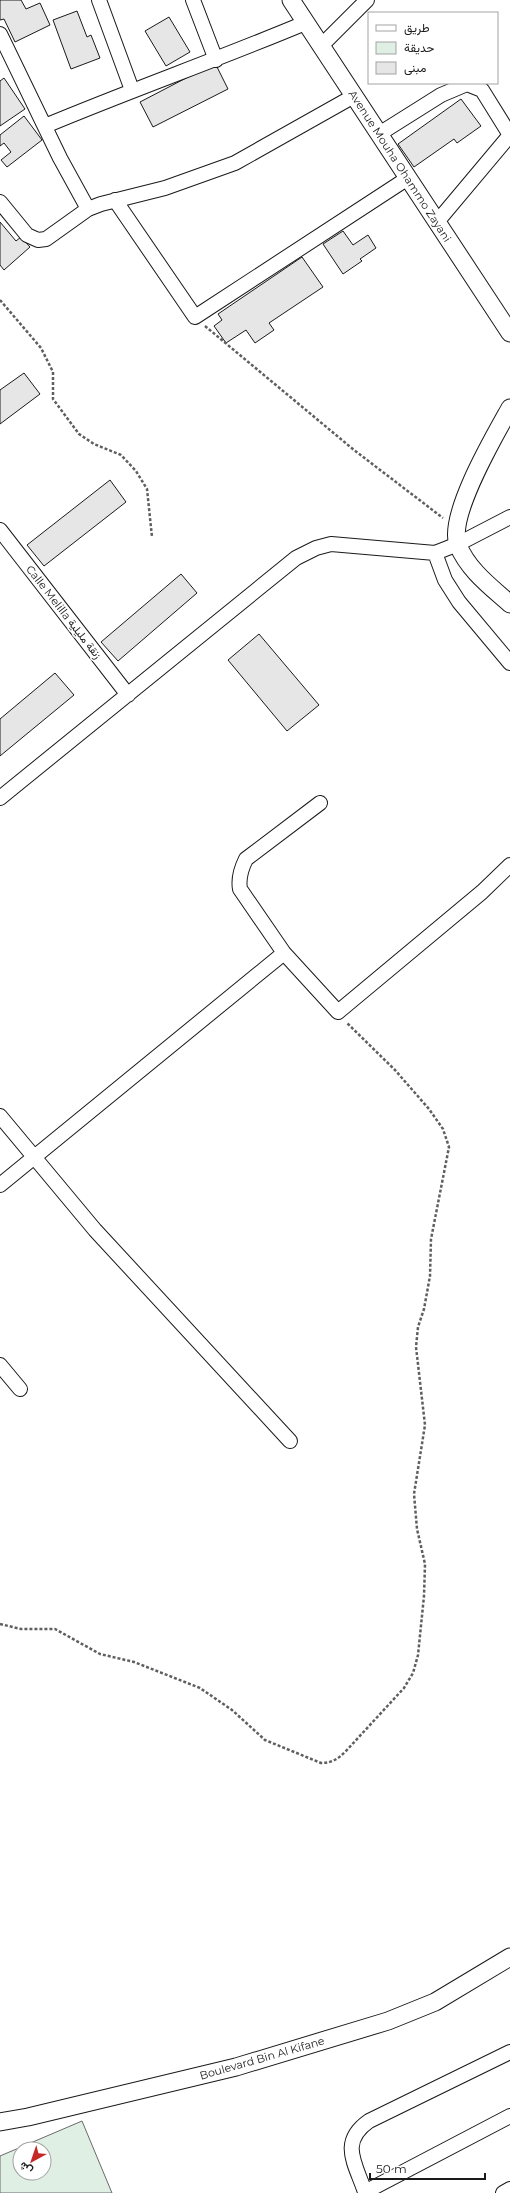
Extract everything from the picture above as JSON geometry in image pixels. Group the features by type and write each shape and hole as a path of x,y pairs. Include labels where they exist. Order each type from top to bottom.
{"street":[{"path":"99,0 132,90"},
{"path":"194,0 216,60"},
{"name":"Avenue Mouha Ohammo Zayani","path":"291,0 510,333"},
{"path":"321,46 367,0"},
{"path":"45,126 132,90 216,60 306,23"},
{"path":"0,34 88,209"},
{"path":"379,134 441,95 467,84 482,90 510,135 437,222"},
{"path":"0,202 27,235 38,240 46,239 88,209 115,200 165,188 235,163 354,96"},
{"path":"115,200 195,317 408,178"},
{"path":"510,408 464,497 458,536 469,564 482,580 510,604"},
{"path":"0,798 296,558 316,548 331,544 435,553 458,536 510,517"},
{"name":"Calle Melilla زنقة مليلية","path":"0,530 128,695"},
{"path":"435,553 445,580 459,602 510,663"},
{"path":"320,803 246,859 241,872 240,889 284,952 338,1012 482,892 510,865"},
{"path":"0,1185 284,952"},
{"path":"0,1116 35,1156 95,1230 290,1441"},
{"path":"0,1364 20,1389"},
{"name":"Boulevard Bin Al Kifane","path":"0,2122 28,2117 236,2067 388,2021 435,2002 510,1957"},
{"path":"510,2052 369,2121 360,2127 352,2140 351,2147 366,2192 510,2116"},
{"path":"503,2193 510,2189"}],"path":[{"path":"0,300 40,348 53,372 54,399 79,434 94,444 121,455 136,471 147,489 152,537"},
{"path":"195,317 354,450 424,505 458,536"},
{"path":"0,1624 22,1629 55,1629 100,1654 134,1662 200,1688 232,1710 265,1740 321,1763 329,1763 338,1759 404,1688 413,1673 420,1633 425,1564 417,1529 414,1494 425,1425 416,1347 418,1327 424,1309 430,1276 431,1239 449,1147 443,1129 429,1109 395,1070 338,1012"}],"green space":[{"path":"82,2121 112,2193 0,2193 0,2156 12,2151 12,2181 52,2181 52,2141 35,2141"}],"building":[{"path":"0,0 21,0 26,9 40,3 50,25 15,42 4,19 0,20"},
{"path":"77,11 87,37 91,35 100,58 71,69 53,20"},
{"path":"169,17 190,52 166,66 145,31"},
{"path":"215,63 228,89 153,127 140,102"},
{"path":"4,78 25,109 0,126 0,81"},
{"path":"461,99 481,126 457,143 454,139 414,167 398,144"},
{"path":"24,116 42,140 7,167 1,160 11,152 4,143 0,146 0,135"},
{"path":"0,222 16,241 21,237 30,247 4,270 0,265"},
{"path":"343,231 353,245 368,235 376,248 360,259 362,261 343,274 323,244"},
{"path":"302,257 323,287 269,323 274,330 255,343 246,330 226,343 214,326 222,320 218,314"},
{"path":"24,373 40,394 0,424 0,390"},
{"path":"110,480 126,502 44,566 27,545"},
{"path":"181,574 197,593 118,661 101,642"},
{"path":"259,634 319,705 287,731 228,660"},
{"path":"55,673 74,695 0,756 0,719"}]}
